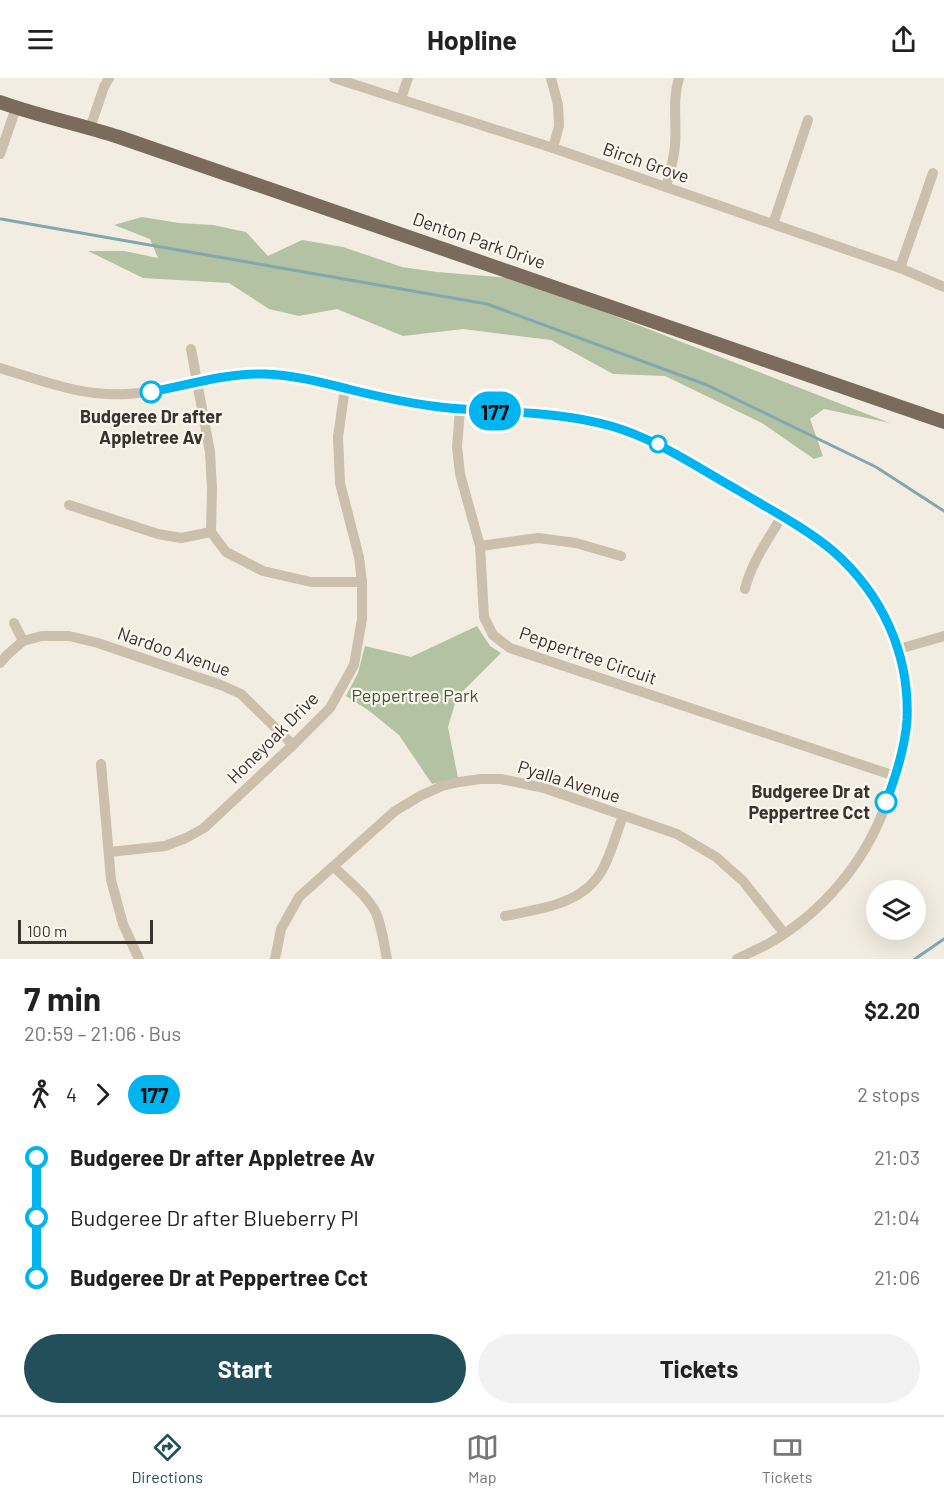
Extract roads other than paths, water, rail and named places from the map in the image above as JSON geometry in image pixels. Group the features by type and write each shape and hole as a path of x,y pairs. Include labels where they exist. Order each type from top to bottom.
{"main road":[{"name":"Denton Park Drive","path":"0,102 48,118 90,128 944,422"}],"street":[{"path":"90,128 109,78"},
{"name":"Birch Grove","path":"334,78 553,148 900,267 944,287"},
{"path":"401,99 408,78"},
{"path":"551,78 558,105 559,126 553,148"},
{"path":"666,187 675,147 674,106 679,78"},
{"path":"0,154 16,108"},
{"path":"773,224 808,120"},
{"path":"900,267 933,173"},
{"path":"191,349 210,452 211,532 226,552 263,571 311,582 362,582"},
{"path":"0,368 73,390 104,395 151,392 243,375 288,376 400,401 460,409 561,416 611,426 661,446 782,516 831,550 854,571 872,594 888,621 899,649 907,700 907,721 896,776 880,822 858,861 840,885 820,905 784,933 737,959"},
{"name":"Honeyoak Drive","path":"109,852 165,846 204,828 330,708 354,665 362,619 362,582 359,557 340,483 338,437 345,388"},
{"name":"Peppertree Circuit","path":"460,409 457,447 460,474 480,546 484,617 493,635 510,648 896,776"},
{"path":"69,506 158,534 181,538 211,532"},
{"path":"745,589 753,566 782,516"},
{"path":"480,546 538,538 576,543 621,556"},
{"path":"0,663 24,641 14,623"},
{"name":"Nardoo Avenue","path":"24,641 42,636 69,636 98,643 221,685 241,694 293,745"},
{"path":"899,649 944,636"},
{"path":"101,764 111,879 123,924 139,959"},
{"name":"Pyalla Avenue","path":"275,959 281,929 299,897 396,811 442,786 459,782 501,779 544,788 677,834 716,857 743,881 784,933"},
{"path":"506,917 558,905 589,886 605,864 623,816"},
{"path":"334,867 375,910 387,959"}],"waterway":[{"path":"1,219 487,304 707,385 876,467 944,511"},
{"path":"915,959 944,939"}],"place":[{"name":"Budgeree Dr after Appletree Av","path":"151,392"},
{"name":"Budgeree Dr at Peppertree Cct","path":"886,802"}],"park label":[{"name":"Peppertree Park","path":"415,696"}]}
